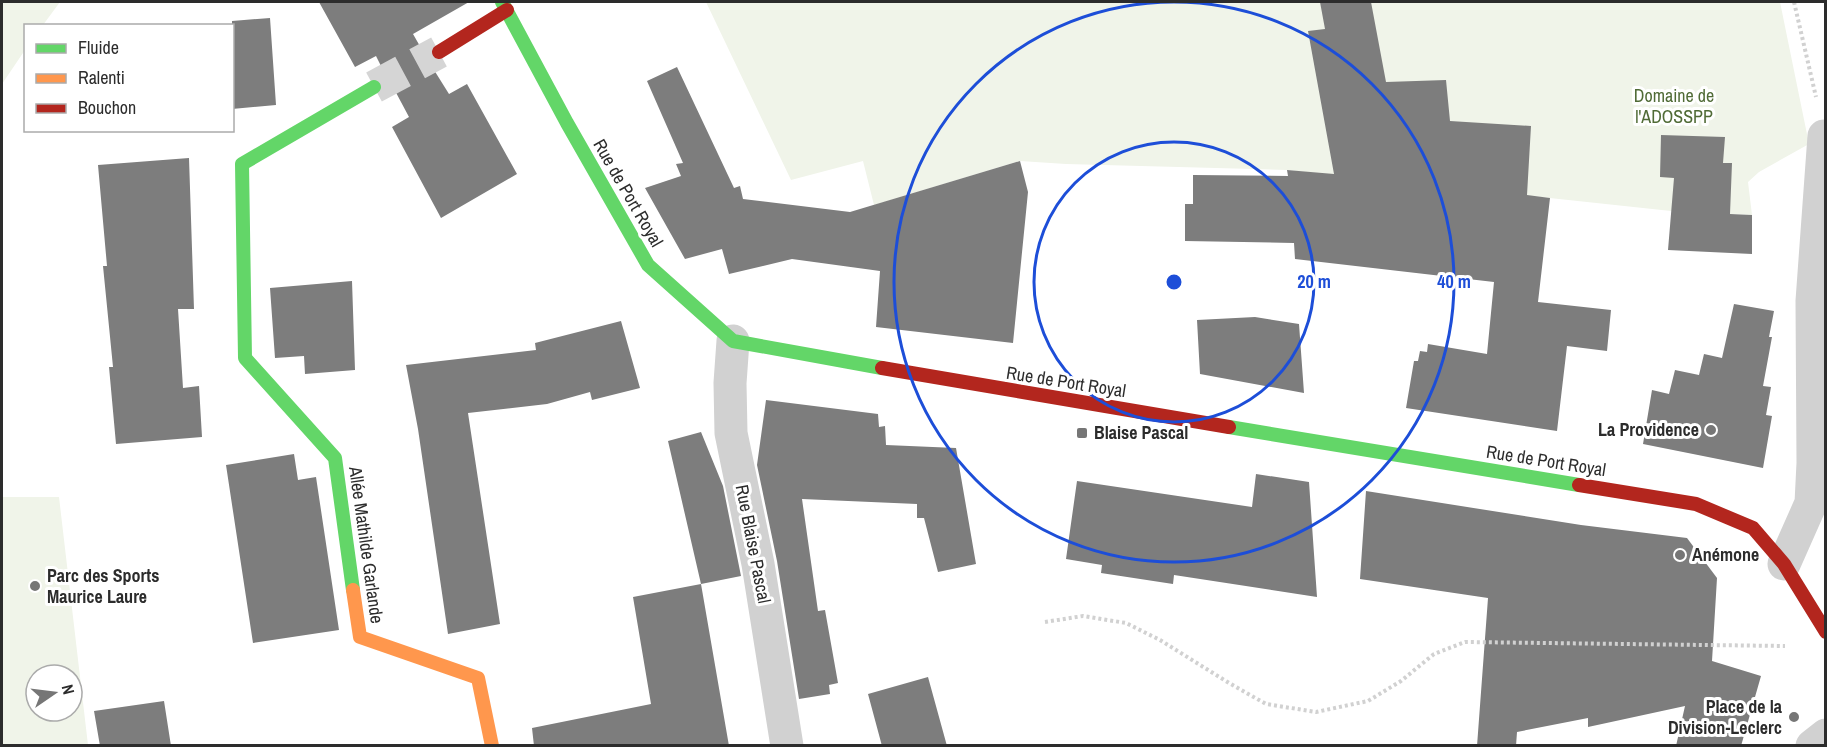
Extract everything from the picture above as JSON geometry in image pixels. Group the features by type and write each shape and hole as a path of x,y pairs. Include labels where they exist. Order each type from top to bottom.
{"street":[{"path":"439,52 505,6"},
{"name":"Rue de Port Royal","path":"505,6 567,123 648,265 733,341 952,381 1696,504 1754,528 1784,564 1826,632"},
{"name":"Allée Mathilde Garlande","path":"374,87 242,164 245,358 335,458 360,637 478,678 492,746"},
{"path":"1784,564 1811,503 1819,464 1812,301 1824,136"},
{"name":"Rue Blaise Pascal","path":"733,341 730,433 758,564 788,746"},
{"path":"1812,746 1826,735"}],"path":[{"path":"1794,2 1824,136"},
{"path":"1045,622 1083,616 1126,623 1160,640 1266,704 1316,712 1368,702 1401,681 1434,654 1465,642 1783,646 1794,644"}],"green space":[{"path":"2,2 60,2 44,24 24,24 24,51 2,84"},
{"name":"Domaine de l'ADOSSPP","path":"706,2 1780,2 1809,144 1759,172 1748,182 1752,215 1671,211 1287,170 1020,161 874,205 863,161 791,180"},
{"name":"Parc des Sports Maurice Laure","path":"2,497 59,497 78,663 24,663 24,723 84,723 84,711 88,745 2,745"}],"building":[{"path":"319,2 469,2 413,34 421,48 423,61 434,70 449,94 467,84 517,174 441,218 392,127 409,117 390,78 384,72 376,56 355,67"},
{"path":"1320,2 1371,2 1386,82 1446,80 1450,121 1531,126 1527,195 1550,198 1538,302 1611,310 1607,351 1567,346 1557,431 1406,408 1414,361 1418,361 1420,351 1427,352 1428,344 1487,354 1494,282 1295,259 1294,243 1185,241 1185,204 1193,204 1193,175 1288,176 1287,170 1334,174 1308,31 1325,29"},
{"path":"270,18 276,105 234,109 234,24 232,21"},
{"path":"677,67 734,188 740,186 743,199 850,212 1020,161 1028,192 1013,343 876,327 880,271 792,259 729,274 722,249 685,259 645,188 681,176 676,164 683,163 647,81"},
{"path":"1661,135 1725,137 1723,163 1732,163 1730,214 1752,215 1752,254 1668,250 1674,178 1660,177"},
{"path":"189,158 194,309 178,309 183,388 199,386 202,437 116,444 109,367 113,367 103,266 107,266 98,165"},
{"path":"352,281 355,370 305,374 304,356 275,358 270,288"},
{"path":"1734,304 1774,311 1763,386 1771,387 1766,415 1772,416 1763,468 1643,444 1652,390 1669,394 1675,370 1699,375 1704,354 1722,358"},
{"path":"1255,317 1299,324 1304,393 1200,374 1197,320"},
{"path":"621,321 640,388 592,400 590,392 547,404 468,413 500,624 448,634 418,429 406,365 536,350 535,343"},
{"path":"766,400 878,414 879,427 885,426 886,445 956,448 976,564 938,572 924,518 917,518 917,504 802,499 818,611 825,610 838,683 829,685 830,694 799,699 777,561 757,465"},
{"path":"701,432 723,486 741,576 701,584 668,441"},
{"path":"294,454 298,480 316,477 339,630 253,643 226,465"},
{"path":"1256,474 1309,482 1317,597 1174,575 1173,584 1101,573 1102,565 1066,559 1077,481 1252,507"},
{"path":"1366,491 1581,525 1687,538 1717,578 1712,661 1761,676 1741,746 1676,746 1685,706 1588,727 1588,718 1517,732 1516,746 1477,746 1488,598 1360,579"},
{"path":"701,584 729,746 534,746 532,728 651,704 633,597"},
{"path":"928,677 947,746 882,746 868,694"},
{"path":"164,701 171,746 100,746 94,711"}],"tunnel":[{"path":"374,87 439,52"}],"traffic: fast":[{"path":"502,2 567,123 648,265 733,341 882,368"},
{"path":"353,590 335,458 245,358 242,164 374,87"},
{"path":"1229,427 1579,485"}],"traffic: slow":[{"path":"353,590 360,637 478,678 492,746"}],"traffic: jam":[{"path":"439,52 507,10"},
{"path":"882,368 1229,427"},
{"path":"1579,485 1696,504 1753,528 1784,564 1826,632"}],"place":[{"name":"La Providence","path":"1711,430"},
{"name":"Blaise Pascal","path":"1082,433"},
{"name":"Anémone","path":"1680,555"},
{"name":"Parc des Sports Maurice Laure","path":"35,586"},
{"name":"Place de la Division-Leclerc","path":"1794,717"}]}
